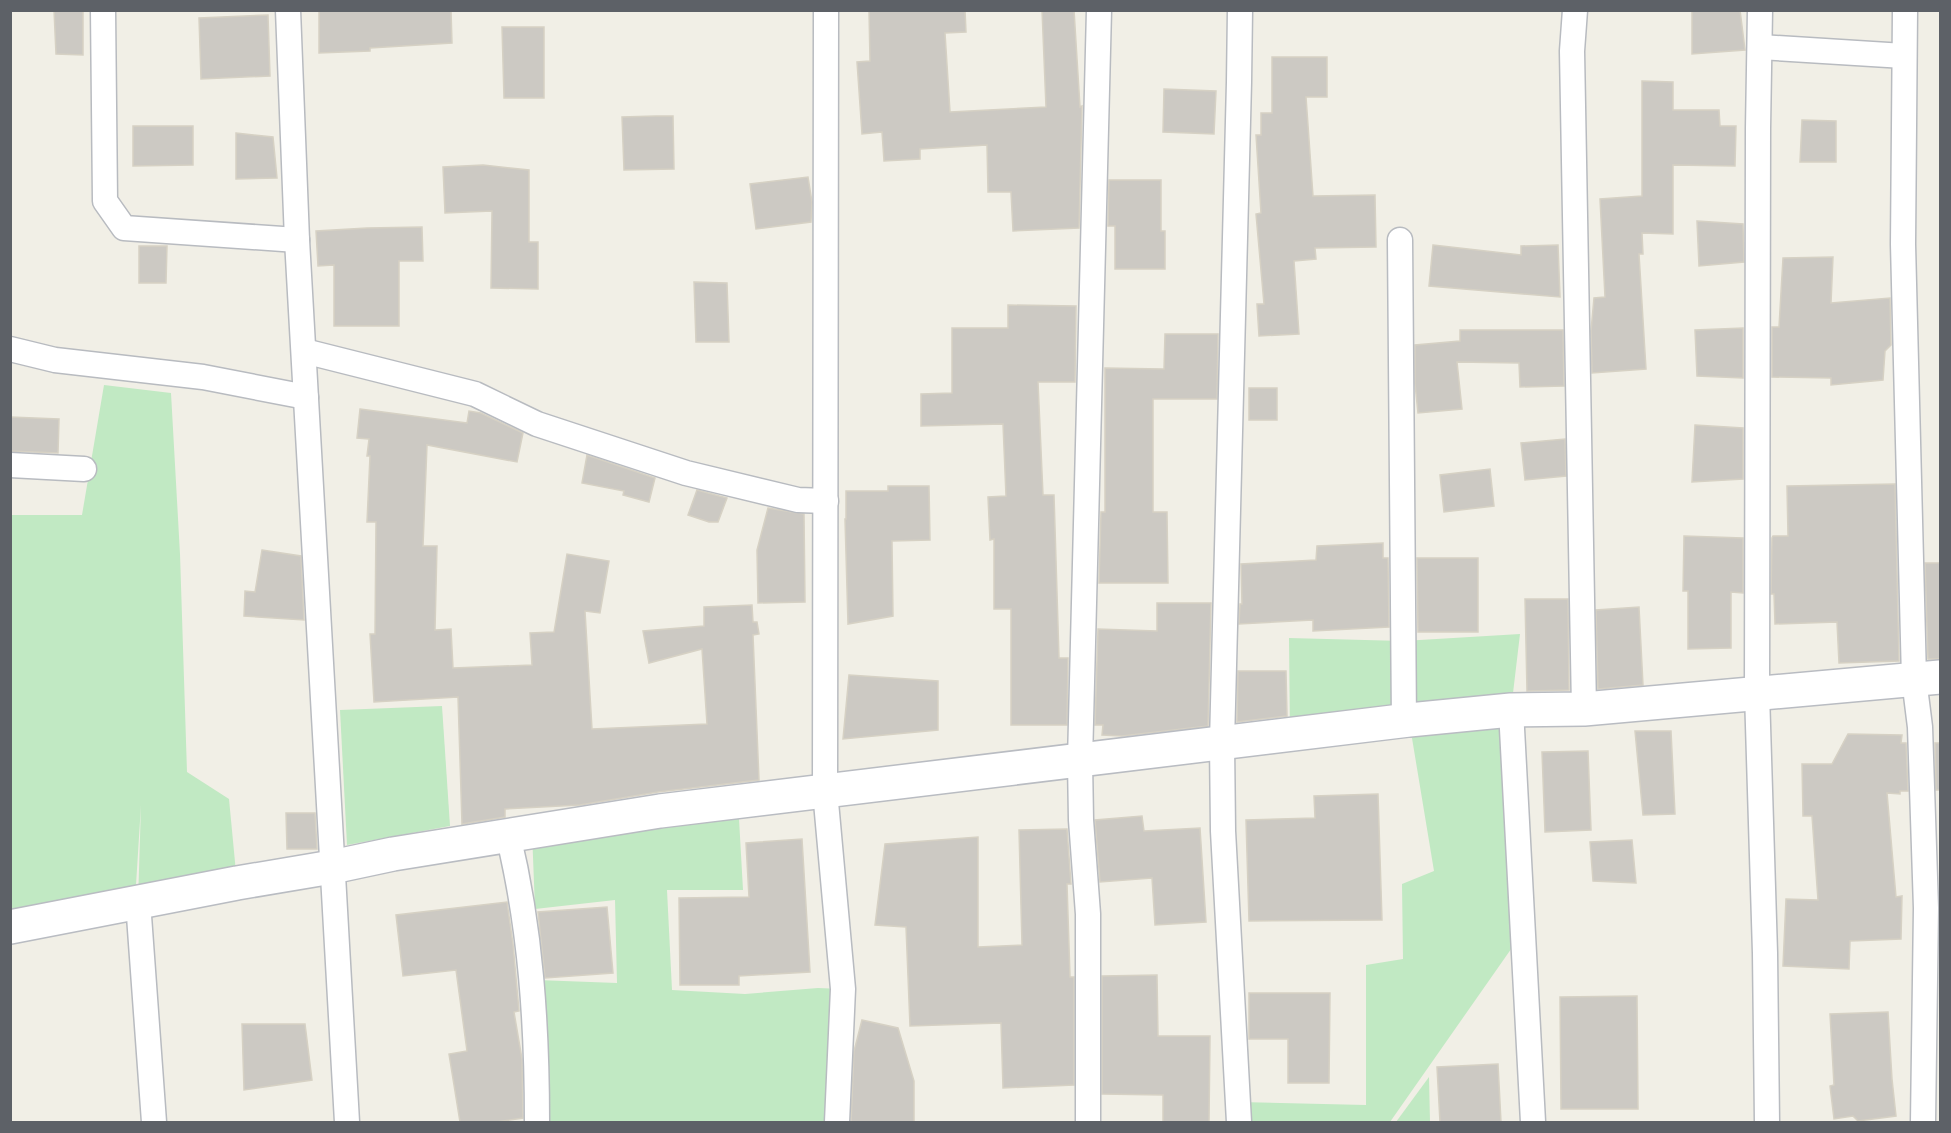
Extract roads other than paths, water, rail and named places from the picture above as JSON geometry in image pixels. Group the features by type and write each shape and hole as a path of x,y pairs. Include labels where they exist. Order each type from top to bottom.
{"street":[{"path":"103,10 105,201 124,228 297,240"},
{"path":"288,10 297,240 346,1122"},
{"path":"826,10 825,790 843,989 837,1122"},
{"path":"1088,1122 1088,914 1081,820 1080,760 1099,10"},
{"path":"1239,1122 1223,831 1222,743 1240,10"},
{"path":"1575,10 1572,51 1584,709"},
{"path":"1760,10 1757,693 1765,953 1767,1122"},
{"path":"1905,10 1903,244 1927,678 1920,727 1926,908 1923,1122"},
{"path":"1760,46 1904,56"},
{"path":"1400,240 1404,722"},
{"path":"10,349 55,360 203,377 306,397"},
{"path":"303,351 474,394 537,424 686,473 798,500 826,501"},
{"path":"10,465 84,469"},
{"path":"10,927 393,854 660,811 1511,710 1584,709 1927,678"},
{"path":"1511,710 1533,1122"},
{"path":"508,835 526,922 535,1042 537,1122"},
{"path":"138,902 154,1122"}]}
